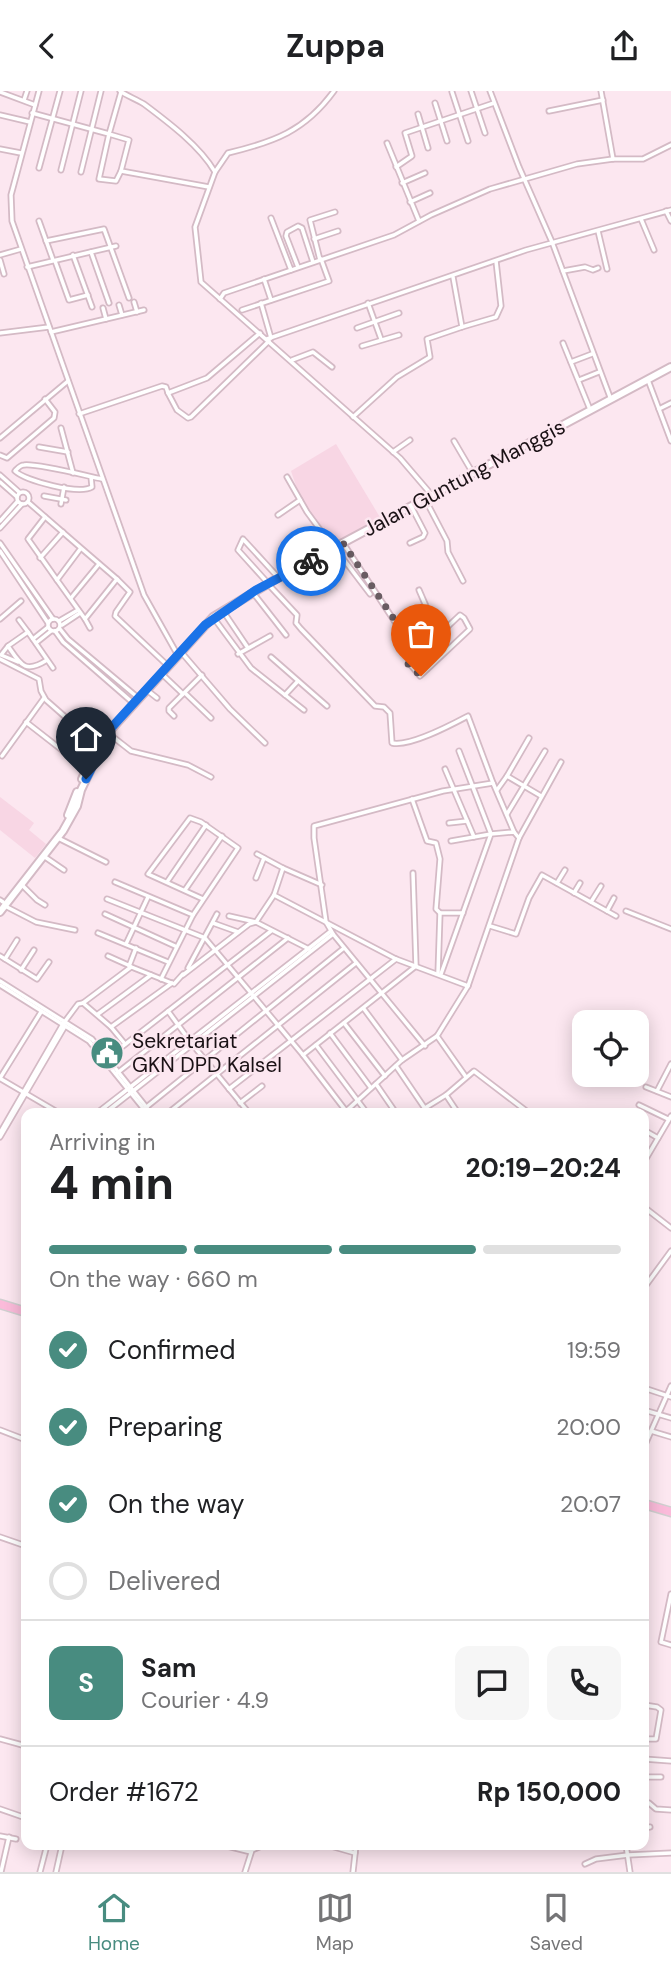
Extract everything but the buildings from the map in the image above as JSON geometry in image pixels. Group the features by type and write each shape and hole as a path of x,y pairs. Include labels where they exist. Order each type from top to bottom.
{"main road":[{"path":"0,1304 21,1310"},
{"path":"649,1505 671,1512"}],"street":[{"path":"24,100 27,91"},
{"path":"39,91 10,204 12,221 27,267 147,602 178,652 265,743"},
{"path":"39,168 60,91"},
{"path":"61,170 81,91"},
{"path":"81,172 101,91"},
{"path":"334,91 323,105 287,135 228,153 215,172 195,227 198,272 201,282 269,339 393,452 428,496 447,541 448,552 463,581"},
{"path":"471,91 485,133"},
{"path":"490,91 552,242 610,397"},
{"path":"601,91 613,159"},
{"path":"3,92 35,105"},
{"path":"32,113 52,118 72,124 109,134 129,140 116,181 99,179 109,134 120,92 142,103 170,125 204,154 215,172"},
{"path":"452,92 468,141"},
{"path":"549,111 603,100"},
{"path":"435,103 447,141"},
{"path":"396,167 412,156 405,133 494,103"},
{"path":"418,114 428,148"},
{"path":"0,115 30,122"},
{"path":"387,143 419,221"},
{"path":"220,299 224,293 394,235 489,189 576,164 613,159 643,159 671,145"},
{"path":"0,149 21,153"},
{"path":"121,171 209,187"},
{"path":"402,183 425,173"},
{"path":"410,202 430,193"},
{"path":"79,414 162,386 166,387 177,410 190,418 269,339 552,242 668,211 671,222"},
{"path":"242,310 328,281 310,222 311,218 335,212"},
{"path":"271,218 291,270"},
{"path":"640,219 654,250"},
{"path":"39,221 69,300 88,295"},
{"path":"298,267 286,236 287,232 298,226 302,228 313,262"},
{"path":"46,241 105,229 129,298"},
{"path":"314,239 338,231"},
{"path":"598,231 607,269"},
{"path":"27,267 113,246"},
{"path":"4,274 0,256 21,249"},
{"path":"91,251 109,303"},
{"path":"73,255 92,307"},
{"path":"353,417 397,377 430,357 428,339 487,321 499,314 501,306 496,261"},
{"path":"562,272 585,267 593,270 598,268"},
{"path":"453,276 462,327"},
{"path":"264,279 271,300"},
{"path":"134,302 137,312"},
{"path":"261,303 269,339"},
{"path":"368,303 381,339"},
{"path":"119,305 122,316"},
{"path":"103,309 106,319"},
{"path":"0,333 50,330 144,310"},
{"path":"357,328 399,313"},
{"path":"168,393 207,379 260,333"},
{"path":"362,346 400,335"},
{"path":"563,343 589,407"},
{"path":"291,360 313,352 332,367"},
{"path":"571,362 593,354"},
{"name":"Jalan Guntung Manggis","path":"0,912 2,903 53,841 69,813 97,745 109,726 213,617 276,575 343,543 471,470 589,407 648,380 671,365"},
{"name":"Jalan Guntung Manggis","path":"2,903 22,885 58,838 77,806 81,790 107,733 210,615 671,365"},
{"path":"579,380 599,372"},
{"path":"0,438 69,380"},
{"path":"648,380 671,441"},
{"path":"0,455 7,458 54,418 55,412 45,399"},
{"path":"659,409 671,403"},
{"path":"61,428 73,473"},
{"path":"393,452 410,440"},
{"path":"454,441 471,470"},
{"path":"39,447 68,452"},
{"path":"91,477 93,485 85,491 25,479 15,470 28,465 102,479"},
{"path":"287,477 333,547 370,594"},
{"path":"1,479 19,499 28,502 130,592 115,616 166,664"},
{"path":"44,496 63,501 64,487"},
{"path":"0,528 19,499 28,495 28,502"},
{"path":"278,515 300,500"},
{"path":"410,543 423,537 425,533 411,506"},
{"path":"45,517 27,538 90,628"},
{"path":"40,558 63,533"},
{"path":"276,575 243,539 237,550 297,615 298,627 375,706 384,707 390,713 394,744 417,739 468,716 493,783 519,838"},
{"path":"0,543 52,619 63,642 134,699"},
{"path":"343,543 396,622 416,641 421,651"},
{"path":"57,579 81,548"},
{"path":"0,551 55,627"},
{"path":"71,599 99,564"},
{"path":"85,619 117,579"},
{"path":"419,590 438,634"},
{"path":"252,593 286,635"},
{"path":"0,619 21,601"},
{"path":"34,641 79,611"},
{"path":"223,611 248,648"},
{"path":"460,615 464,618 470,629 421,676 408,663 421,651 460,615"},
{"path":"213,617 251,668 304,710"},
{"path":"19,620 52,667"},
{"path":"28,632 8,646 1,655 26,667 36,668 47,660"},
{"path":"238,654 270,636"},
{"path":"8,646 20,663"},
{"path":"271,657 327,706"},
{"path":"0,659 39,679 44,698 97,745"},
{"path":"161,673 211,718"},
{"path":"174,716 169,710 202,675"},
{"path":"285,695 298,681"},
{"path":"146,690 157,698"},
{"path":"2,756 44,698"},
{"path":"26,722 86,769"},
{"path":"107,733 131,751 188,765 211,777"},
{"path":"497,790 529,738"},
{"path":"440,974 491,834 459,751"},
{"path":"507,814 545,751"},
{"path":"349,1108 402,1061 437,1036 468,986 519,838 561,762"},
{"path":"445,769 474,837"},
{"path":"507,776 541,796"},
{"path":"425,1046 356,963 326,922 313,838 314,826 412,799 493,783"},
{"path":"412,799 427,841 438,846 440,859 436,909 440,913 440,974"},
{"path":"161,979 184,930 237,849 237,846 194,818 188,820 148,874 203,899"},
{"path":"449,823 467,821"},
{"path":"167,883 206,825"},
{"path":"451,841 514,832"},
{"path":"185,890 222,836"},
{"path":"58,838 106,862"},
{"path":"257,854 322,885"},
{"path":"45,857 64,870"},
{"path":"256,878 264,858"},
{"path":"183,975 249,923 256,922 274,895 283,868"},
{"path":"557,883 565,870"},
{"path":"413,873 416,966"},
{"path":"490,926 516,934 542,875 616,916"},
{"path":"115,882 193,915"},
{"path":"574,893 580,883"},
{"path":"22,885 45,905"},
{"path":"591,902 601,886"},
{"path":"274,895 397,959 468,986"},
{"path":"126,944 148,897"},
{"path":"607,911 614,898"},
{"path":"107,899 205,938 303,1055 342,1108"},
{"path":"2,903 36,922 75,930"},
{"path":"626,911 671,929"},
{"path":"440,913 463,913"},
{"path":"111,1027 172,983 177,983 217,914"},
{"path":"105,915 175,946"},
{"path":"229,916 256,922 309,950"},
{"path":"213,923 238,932"},
{"path":"106,1059 271,930"},
{"path":"108,1108 332,932"},
{"path":"98,933 168,962"},
{"path":"117,1073 288,938"},
{"path":"5,959 17,940"},
{"path":"0,1135 78,1004 83,1003 130,966 136,948"},
{"path":"149,1108 204,1060 345,948"},
{"path":"21,970 34,950"},
{"path":"0,956 38,979 49,962"},
{"path":"108,956 172,983"},
{"path":"229,1089 397,959"},
{"path":"174,1108 356,963"},
{"path":"303,1055 416,966"},
{"path":"98,1014 151,975"},
{"path":"0,983 41,1011 66,1022"},
{"path":"0,983 92,1039 145,1108"},
{"path":"83,1003 98,1014 125,1044"},
{"path":"363,1009 402,1061"},
{"path":"41,1011 0,1079 51,1108"},
{"path":"169,1011 204,1060 244,1108"},
{"path":"344,1023 384,1076"},
{"path":"331,1033 371,1088"},
{"path":"437,1036 466,1077"},
{"path":"316,1045 364,1108"},
{"path":"657,1091 671,1065"},
{"path":"396,1066 424,1108"},
{"path":"430,1108 474,1071 522,1108"},
{"path":"376,1084 393,1108"},
{"path":"240,1103 262,1086"},
{"path":"646,1087 671,1097"},
{"path":"446,1095 455,1108"},
{"path":"639,1105 646,1108"},
{"path":"649,1109 670,1118 649,1150"},
{"path":"649,1132 658,1137"},
{"path":"649,1211 671,1228"},
{"path":"649,1281 671,1251"},
{"path":"649,1431 671,1386"},
{"path":"649,1390 668,1396"},
{"path":"649,1411 671,1418"},
{"path":"0,1430 21,1438"},
{"path":"649,1433 671,1437"},
{"path":"0,1537 21,1544"},
{"path":"671,1594 661,1643 671,1646"},
{"path":"664,1625 671,1627"},
{"path":"649,1706 661,1710 656,1739 649,1739"},
{"path":"0,1739 21,1745"},
{"path":"649,1759 671,1761"},
{"path":"649,1777 661,1777"},
{"path":"649,1803 656,1809 671,1809"},
{"path":"0,1809 21,1816"},
{"path":"0,1836 16,1839"},
{"path":"1,1872 9,1837"},
{"path":"40,1872 46,1850"},
{"path":"56,1872 61,1850"},
{"path":"246,1850 254,1850"},
{"path":"344,1850 355,1853"},
{"path":"353,1872 355,1850"},
{"path":"627,1850 630,1872"},
{"path":"246,1872 251,1851"},
{"path":"585,1864 596,1859 671,1853"}],"shaded area":[{"path":"336,444 381,519 332,544 299,495 291,471"},
{"path":"0,797 34,823 29,830 46,844 35,858 0,830"}],"way so far":[{"path":"311,561 343,543 396,622 419,646 421,651 408,664 421,676"}],"place":[{"name":"Sekretariat GKN DPD Kalsel","path":"107,1053"}],"route":[{"path":"86,779 112,727 213,617 256,590 311,561"}]}
